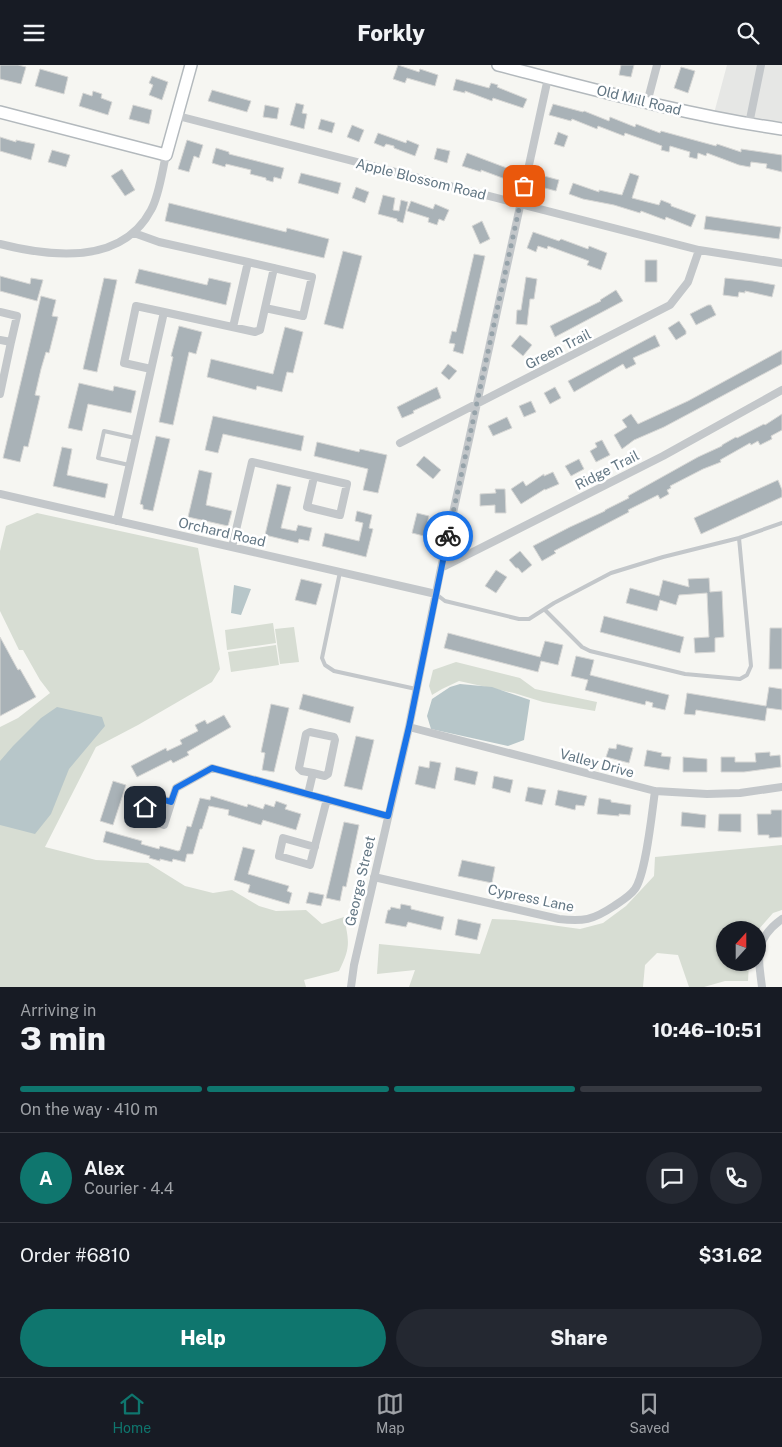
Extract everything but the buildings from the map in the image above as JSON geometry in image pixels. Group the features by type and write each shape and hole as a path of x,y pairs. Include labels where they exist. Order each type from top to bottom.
{"street":[{"path":"0,244 56,254 77,253 120,243 134,233 152,208 191,65"},
{"name":"Old Mill Road","path":"498,65 647,103 782,129"},
{"path":"647,103 657,65"},
{"path":"749,124 761,65"},
{"name":"George Street","path":"351,987 354,965 409,727 441,568 548,78"},
{"path":"0,112 166,155"},
{"name":"Apple Blossom Road","path":"178,116 699,250 782,263"},
{"path":"134,233 159,242 312,277 303,316 265,308"},
{"name":"Green Trail","path":"400,443 670,305 688,282 699,250"},
{"path":"233,327 248,262"},
{"path":"151,369 124,363 136,306 255,332 260,330 274,269"},
{"path":"0,312 17,316 0,394"},
{"path":"117,521 164,312"},
{"path":"0,340 11,343"},
{"name":"Ridge Trail","path":"441,568 664,456 782,390"},
{"path":"232,547 252,462 347,484 340,515 307,507 314,477"},
{"name":"Orchard Road","path":"1,494 436,594"},
{"name":"Valley Drive","path":"409,727 655,791 707,794 740,793 782,787"},
{"path":"310,732 334,737 328,774 325,776 313,773 302,771 299,768 306,734 310,732"},
{"path":"171,802 148,795 141,818 164,825 176,788 212,768 388,816"},
{"path":"308,794 313,773"},
{"name":"Cypress Lane","path":"374,877 559,919 579,921 600,915 622,901 635,889 643,868 655,791"},
{"path":"315,847 283,839 279,857 310,865 315,847 327,799"},
{"path":"762,987 758,956 760,945 765,935 782,919"}],"lane":[{"path":"129,465 98,458 104,431 135,438"},
{"path":"436,594 445,601 519,619 530,619 554,603 610,573 663,557 739,538 782,523"},
{"path":"545,610 582,647 590,651 685,674 740,679 747,675 751,666 739,538"},
{"path":"340,572 322,657 326,665 334,671 417,689"}],"shaded area":[{"path":"727,65 782,65 782,129 713,117"},
{"path":"37,513 198,548 220,669 212,682 96,747 45,847 96,860 148,863 185,886 213,893 232,890 259,906 276,911 306,910 322,924 344,917 348,944 346,956 339,971 304,980 306,987 0,987 0,727 18,718 50,693 40,680 23,650 19,650 0,611 0,551 6,526"},
{"path":"234,585 251,589 241,615 231,613"},
{"path":"273,623 276,643 227,650 225,630"},
{"path":"294,627 299,662 280,664 275,629"},
{"path":"276,645 279,665 231,672 228,652"},
{"path":"456,662 520,678 535,689 597,702 595,711 543,702 514,693 459,681 432,695 429,686 433,670"},
{"path":"460,684 492,687 530,700 524,740 508,746 431,729 427,716 432,699 450,687"},
{"path":"57,707 102,717 105,726 69,769 51,814 35,834 0,825 0,761 41,718"},
{"path":"782,845 782,910 773,913 766,921 716,921 716,971 749,971 748,981 725,981 704,987 689,987 678,955 657,953 645,965 643,987 409,987 415,970 377,974 379,944 480,954 492,919 515,920 580,929 603,923 626,906 654,876 655,857"}],"way so far":[{"path":"448,536 524,186"}],"route":[{"path":"145,807 148,795 171,802 179,785 212,768 388,816 409,727 448,536"}]}
